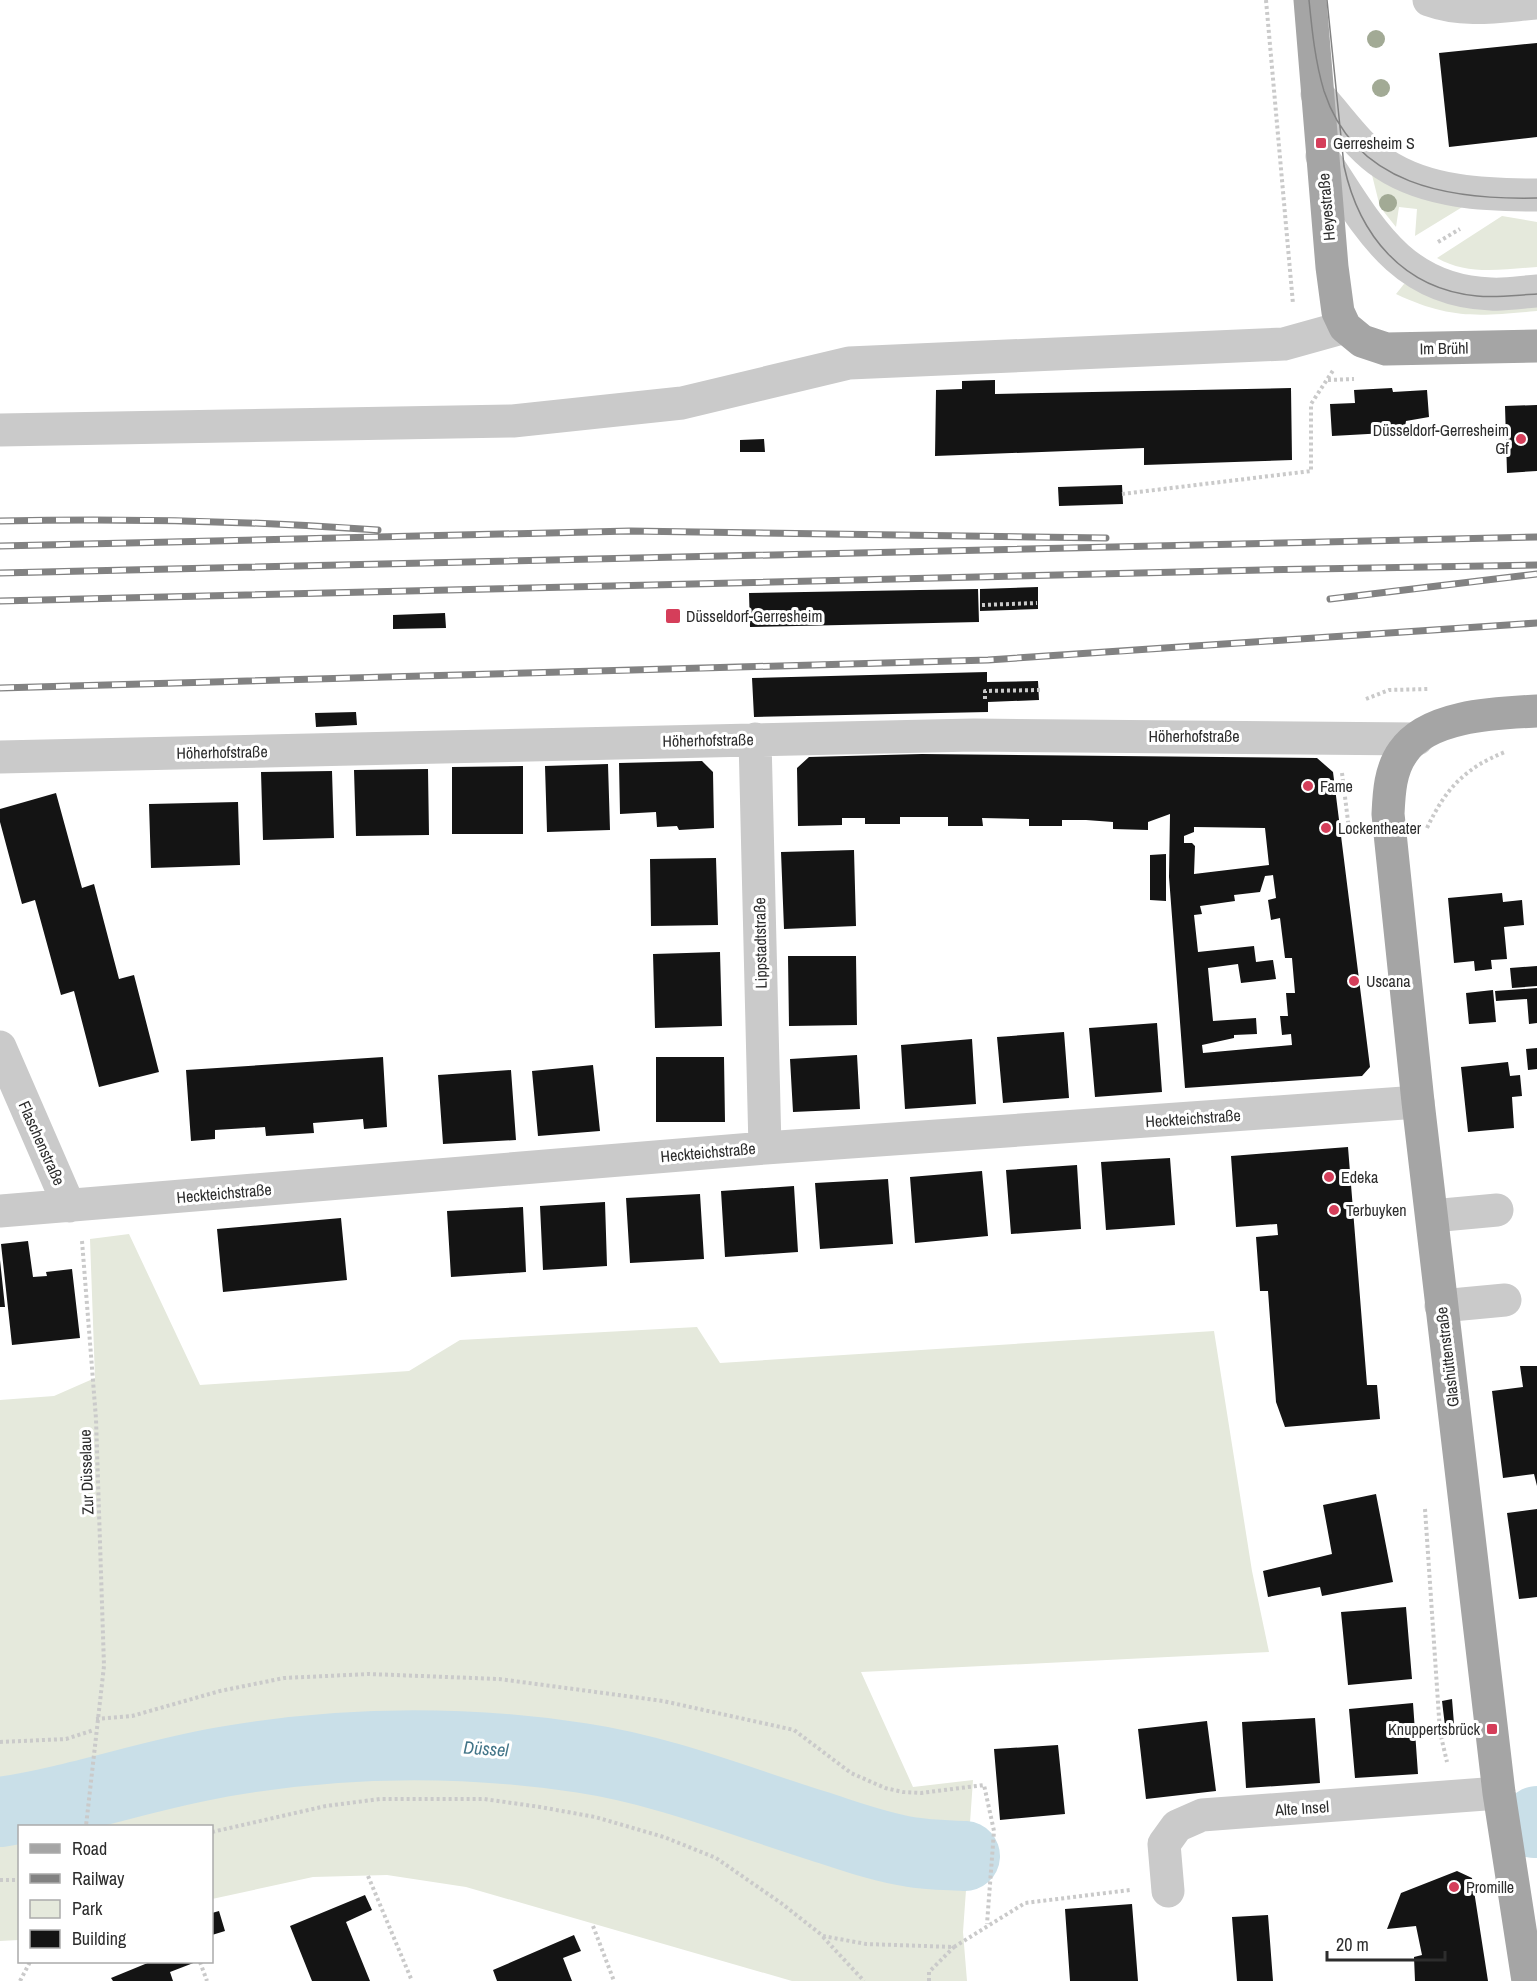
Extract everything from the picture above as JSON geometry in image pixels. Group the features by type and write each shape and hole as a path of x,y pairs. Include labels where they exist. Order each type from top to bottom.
{"main road":[{"name":"Heyestraße","path":"1310,0 1335,297 1350,332"},
{"name":"Im Brühl","path":"1350,332 1386,349 1537,346"},
{"path":"1417,739 1440,725 1467,717 1537,711"},
{"name":"Glashüttenstraße","path":"1417,739 1403,752 1389,787 1388,814 1441,1306 1499,1793 1528,1981"}],"street":[{"path":"1429,0 1448,7 1473,9 1537,3"},
{"path":"1317,94 1361,144 1384,164 1408,176 1440,187 1483,194 1537,195"},
{"path":"1322,156 1386,249 1407,267 1435,284 1456,291 1492,295 1537,291"},
{"path":"0,430 513,421 682,403 849,363 1284,344 1350,332"},
{"name":"Höherhofstraße","path":"0,757 974,735 1417,739"},
{"name":"Lippstadtstraße","path":"755,739 765,1148"},
{"name":"Flaschenstraße","path":"0,1047 74,1205"},
{"name":"Heckteichstraße","path":"0,1211 765,1148 1418,1102"},
{"path":"1432,1216 1497,1210"},
{"path":"1441,1306 1504,1300"},
{"name":"Alte Insel","path":"1167,1888 1164,1844 1177,1826 1202,1815 1499,1793"}],"path":[{"path":"1266,0 1293,309"},
{"path":"1122,494 1311,471 1311,404 1336,366"},
{"path":"982,605 1037,603"},
{"path":"987,691 1040,690"},
{"path":"1426,837 1440,801 1474,767"},
{"name":"Zur Düsselaue","path":"74,1205 96,1419 104,1666 102,1696 94,1730 86,1825"},
{"path":"96,1719 132,1716 220,1691 284,1677 369,1674 499,1680 591,1690 663,1701 772,1724 794,1730 851,1773 885,1788 921,1793 984,1785 994,1831 987,1924"},
{"path":"0,1742 66,1739 94,1730"},
{"path":"1440,1732 1456,1730"},
{"path":"213,1832 326,1806 380,1799 484,1799 596,1817 664,1837 716,1858 781,1902 822,1936 864,1981"},
{"path":"368,1876 412,1981"},
{"path":"0,1880 18,1880"},
{"path":"929,1981 929,1972 954,1947 1025,1902 1167,1888"},
{"path":"592,1926 614,1981"},
{"path":"822,1936 866,1944 954,1947"},
{"path":"20,1981 29,1963"},
{"path":"200,1963 207,1981"}],"green space":[{"path":"1371,171 1464,206 1415,236 1417,209 1399,207 1396,227 1380,207"},
{"path":"1502,216 1537,222 1537,267 1499,270 1473,269 1449,264 1437,258"},
{"path":"1404,284 1537,301 1537,311 1481,315 1449,312 1396,294"},
{"path":"129,1234 200,1385 409,1371 460,1340 697,1327 720,1363 1214,1331 1252,1571 1269,1652 861,1672 913,1787 973,1780 968,1851 912,1846 874,1839 624,1760 477,1742 351,1740 220,1757 0,1806 0,1400 54,1396 95,1378 90,1239"},
{"path":"392,1749 481,1753 599,1766 665,1782 898,1856 968,1862 963,1932 967,1981 792,1981 466,1887 387,1875 313,1877 213,1899 213,1825 18,1825 18,1940 0,1941 0,1819 224,1766 307,1753"}],"building":[{"path":"1537,43 1537,137 1449,147 1439,53"},
{"path":"995,380 995,394 1291,388 1292,460 1144,465 1144,448 935,456 936,390 962,389 962,381"},
{"path":"1392,388 1393,392 1427,390 1429,417 1406,421 1404,432 1332,436 1330,404 1355,403 1354,390"},
{"name":"Düsseldorf-Gerresheim Gf","path":"1537,405 1537,471 1507,473 1505,406"},
{"path":"764,439 765,452 740,452 740,440"},
{"path":"1122,485 1123,504 1059,506 1058,487"},
{"path":"1038,587 1038,609 980,611 980,589"},
{"path":"978,589 979,622 750,627 749,593"},
{"path":"445,613 446,628 393,629 393,615"},
{"path":"987,672 987,682 1038,681 1039,700 988,702 988,712 754,717 752,678"},
{"path":"356,712 357,725 316,727 315,713"},
{"path":"922,754 1317,758 1333,772 1370,1067 1362,1076 1185,1088 1169,877 1170,814 1148,822 1148,830 1113,829 1113,822 1086,820 1062,820 1062,826 1029,826 1029,819 982,818 983,826 948,826 948,817 900,817 900,824 865,824 865,818 842,818 842,825 798,826 797,768 809,757","holes":["1194,827 1265,828 1269,865 1194,874 1195,846 1192,843 1184,843 1184,836 1194,832","1273,875 1276,898 1268,900 1271,920 1280,918 1285,958 1292,958 1295,993 1286,993 1288,1016 1280,1016 1282,1035 1291,1034 1292,1045 1203,1053 1202,1045 1234,1038 1234,1035 1257,1034 1256,1018 1213,1021 1208,968 1238,964 1241,983 1276,979 1273,960 1256,962 1254,946 1198,952 1194,915 1202,914 1200,906 1235,901 1234,895 1260,892 1265,876"]},
{"path":"702,761 713,772 714,828 679,830 677,826 657,827 656,812 620,814 619,763"},
{"path":"608,764 610,830 547,832 545,766"},
{"path":"523,766 523,834 452,834 452,767"},
{"path":"428,769 429,835 356,836 354,770"},
{"path":"332,771 334,838 263,840 261,772"},
{"path":"56,793 82,888 94,884 119,979 134,975 159,1072 99,1087 74,991 61,995 35,900 22,904 0,822 0,809"},
{"path":"238,802 240,865 151,868 149,804"},
{"path":"854,850 856,926 784,929 781,852"},
{"path":"1166,854 1166,901 1150,900 1150,855"},
{"path":"716,858 718,925 651,926 650,859"},
{"path":"1502,893 1503,902 1522,900 1524,925 1504,927 1507,959 1491,960 1492,969 1475,971 1474,961 1454,963 1448,898"},
{"path":"720,952 722,1026 655,1028 653,954"},
{"path":"788,956 856,956 857,1025 789,1026"},
{"path":"1537,966 1537,986 1512,988 1510,968"},
{"path":"1537,988 1537,1023 1529,1024 1527,999 1496,1001 1495,991"},
{"path":"1493,990 1496,1022 1469,1024 1466,993"},
{"path":"1157,1023 1162,1092 1095,1097 1089,1028"},
{"path":"1064,1032 1069,1098 1003,1103 997,1037"},
{"path":"972,1039 976,1104 905,1109 901,1045"},
{"path":"1537,1048 1537,1069 1528,1070 1526,1049"},
{"path":"857,1055 860,1109 793,1112 790,1059"},
{"path":"383,1057 387,1127 364,1129 363,1119 313,1123 314,1133 266,1136 265,1127 215,1130 215,1139 191,1141 186,1070"},
{"path":"656,1057 724,1057 725,1122 656,1122"},
{"path":"1508,1062 1510,1076 1520,1075 1522,1096 1512,1097 1514,1128 1468,1132 1461,1067"},
{"path":"593,1065 600,1131 538,1136 532,1071"},
{"path":"511,1070 516,1140 443,1144 438,1075"},
{"path":"1348,1147 1367,1385 1377,1385 1380,1419 1285,1427 1276,1402 1268,1291 1260,1291 1256,1237 1278,1235 1277,1224 1236,1227 1231,1156"},
{"path":"1170,1158 1175,1225 1106,1230 1101,1162"},
{"path":"1077,1165 1081,1229 1011,1234 1006,1170"},
{"path":"982,1171 988,1236 915,1243 910,1177"},
{"path":"888,1179 893,1244 820,1249 815,1183"},
{"path":"794,1186 798,1252 725,1257 721,1191"},
{"path":"700,1194 704,1259 630,1263 626,1198"},
{"path":"605,1202 607,1266 543,1270 540,1206"},
{"path":"523,1207 526,1272 451,1277 447,1211"},
{"path":"341,1218 347,1280 223,1292 217,1229"},
{"path":"28,1241 33,1277 47,1276 46,1272 72,1269 80,1338 12,1345 1,1244"},
{"path":"0,1260 5,1307 0,1307"},
{"path":"1520,1366 1537,1366 1537,1486 1534,1474 1503,1478 1492,1391 1523,1387"},
{"path":"1376,1494 1393,1582 1322,1596 1320,1587 1268,1597 1263,1571 1332,1554 1323,1505"},
{"path":"1537,1509 1537,1597 1519,1599 1507,1513"},
{"path":"1406,1607 1412,1679 1348,1685 1341,1612"},
{"path":"1452,1699 1454,1724 1445,1726 1442,1701"},
{"path":"1413,1703 1418,1774 1355,1778 1349,1709"},
{"path":"1315,1718 1320,1783 1246,1788 1242,1722"},
{"path":"1207,1721 1216,1791 1146,1799 1138,1729"},
{"path":"1058,1745 1065,1814 1000,1820 994,1749"},
{"path":"1457,1871 1472,1878 1488,1981 1415,1981 1414,1957 1422,1955 1416,1926 1387,1929 1401,1893"},
{"path":"365,1895 372,1910 346,1922 370,1981 312,1981 290,1926"},
{"path":"1132,1904 1138,1981 1070,1981 1065,1909"},
{"path":"219,1911 225,1931 213,1935 213,1913"},
{"path":"1268,1915 1273,1981 1237,1981 1232,1917"},
{"path":"574,1935 581,1951 563,1958 572,1981 497,1981 493,1970"},
{"path":"148,1963 193,1963 170,1972 173,1981 113,1981 111,1978"}],"waterway":[{"name":"Düssel","path":"0,1812 56,1801 194,1767 267,1755 402,1745 492,1748 612,1763 700,1787 887,1847 924,1854 965,1856"}],"tram line":[{"path":"1309,0 1316,57 1324,91 1338,123 1358,148 1382,167 1410,181 1440,190 1504,198 1537,198"},
{"path":"1327,0 1344,166 1351,191 1373,236 1406,270 1427,282 1451,291 1484,297 1537,294"}],"railway":[{"path":"0,521 189,521 378,530"},
{"path":"0,546 630,531 1106,538"},
{"path":"0,573 1537,537"},
{"path":"0,601 1537,565"},
{"path":"1330,599 1537,574"},
{"path":"0,688 988,660 1537,623"}],"place":[{"name":"Gerresheim S","path":"1321,143"},
{"name":"Düsseldorf-Gerresheim Gf","path":"1521,439"},
{"name":"Düsseldorf-Gerresheim","path":"673,616"},
{"name":"Fame","path":"1308,786"},
{"name":"Lockentheater","path":"1326,828"},
{"name":"Uscana","path":"1354,981"},
{"name":"Edeka","path":"1329,1177"},
{"name":"Terbuyken","path":"1334,1210"},
{"name":"Knuppertsbrück","path":"1492,1729"},
{"name":"Promille","path":"1454,1887"}]}
